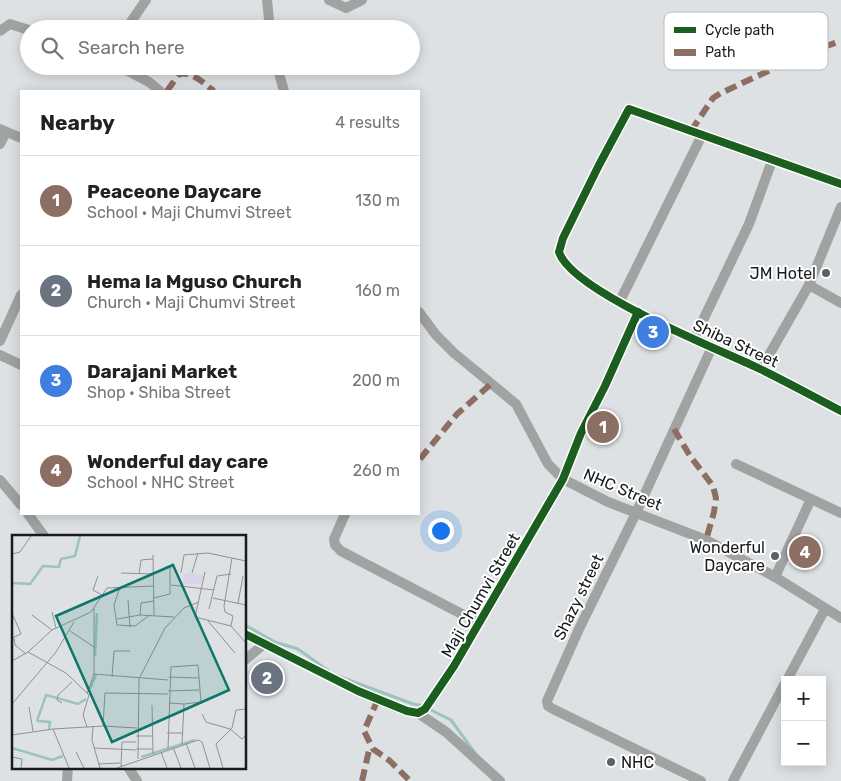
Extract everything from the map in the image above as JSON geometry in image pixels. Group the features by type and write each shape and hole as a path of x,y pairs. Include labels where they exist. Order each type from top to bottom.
{"street":[{"path":"132,20 146,0"},
{"path":"267,0 269,20"},
{"path":"329,0 346,8 362,0"},
{"path":"0,31 10,24 20,27"},
{"path":"136,75 159,90"},
{"path":"280,75 284,90"},
{"name":"Shiba Street","path":"702,135 631,108 624,114 598,165 563,238 560,252 568,267 638,312 761,369 841,411"},
{"path":"0,144 3,130 20,138"},
{"path":"620,301 702,135 841,184"},
{"path":"694,338 749,224 772,161"},
{"path":"761,369 809,285 841,207"},
{"path":"809,285 841,303"},
{"path":"0,341 20,297"},
{"name":"Maji Chumvi Street","path":"418,713 430,703 563,479 581,433 638,312"},
{"name":"NHC Street","path":"420,313 436,335 454,353 516,404 548,464 563,479 588,494 706,540 775,577 841,618"},
{"name":"Shazy street","path":"701,781 553,709 548,704 579,629 636,512 712,347"},
{"path":"0,355 20,365"},
{"path":"736,464 841,513"},
{"path":"0,480 20,504"},
{"path":"775,577 811,498"},
{"path":"29,515 43,535"},
{"path":"345,515 334,539 335,545 341,551 479,623"},
{"path":"789,676 825,609"},
{"path":"246,635 358,691 407,711 418,713 446,732 500,781"},
{"path":"246,659 264,644"},
{"path":"734,781 781,691"},
{"path":"66,781 68,768"},
{"path":"129,768 137,781"}],"waterway":[{"path":"246,626 275,642 298,649 330,672"},
{"path":"338,676 413,704 424,706"},
{"path":"429,709 451,720 475,753"}],"marked path":[{"path":"828,45 841,41"},
{"path":"691,131 713,98 770,70"},
{"path":"168,90 178,75"},
{"path":"191,75 213,90"},
{"path":"420,459 457,414 491,384"},
{"path":"674,429 690,456 713,486 716,498 706,540"},
{"path":"378,699 364,731 373,749 390,761 410,781"},
{"path":"362,781 370,746"}],"cycle path":[{"path":"841,184 629,109 563,238 559,252 570,268 590,284 618,301 682,334 770,374 841,411"},
{"path":"246,635 358,691 407,711 418,713 425,709 454,666 563,479 581,433 605,386 638,312"}],"place":[{"name":"JM Hotel","path":"826,273"},
{"name":"Darajani Market","path":"653,332"},
{"name":"Peaceone Daycare","path":"603,427"},
{"name":"Wonderful day care","path":"805,552"},
{"name":"Wonderful Daycare","path":"775,556"},
{"name":"Hema la Mguso Church","path":"267,678"},
{"name":"NHC","path":"611,762"}]}
